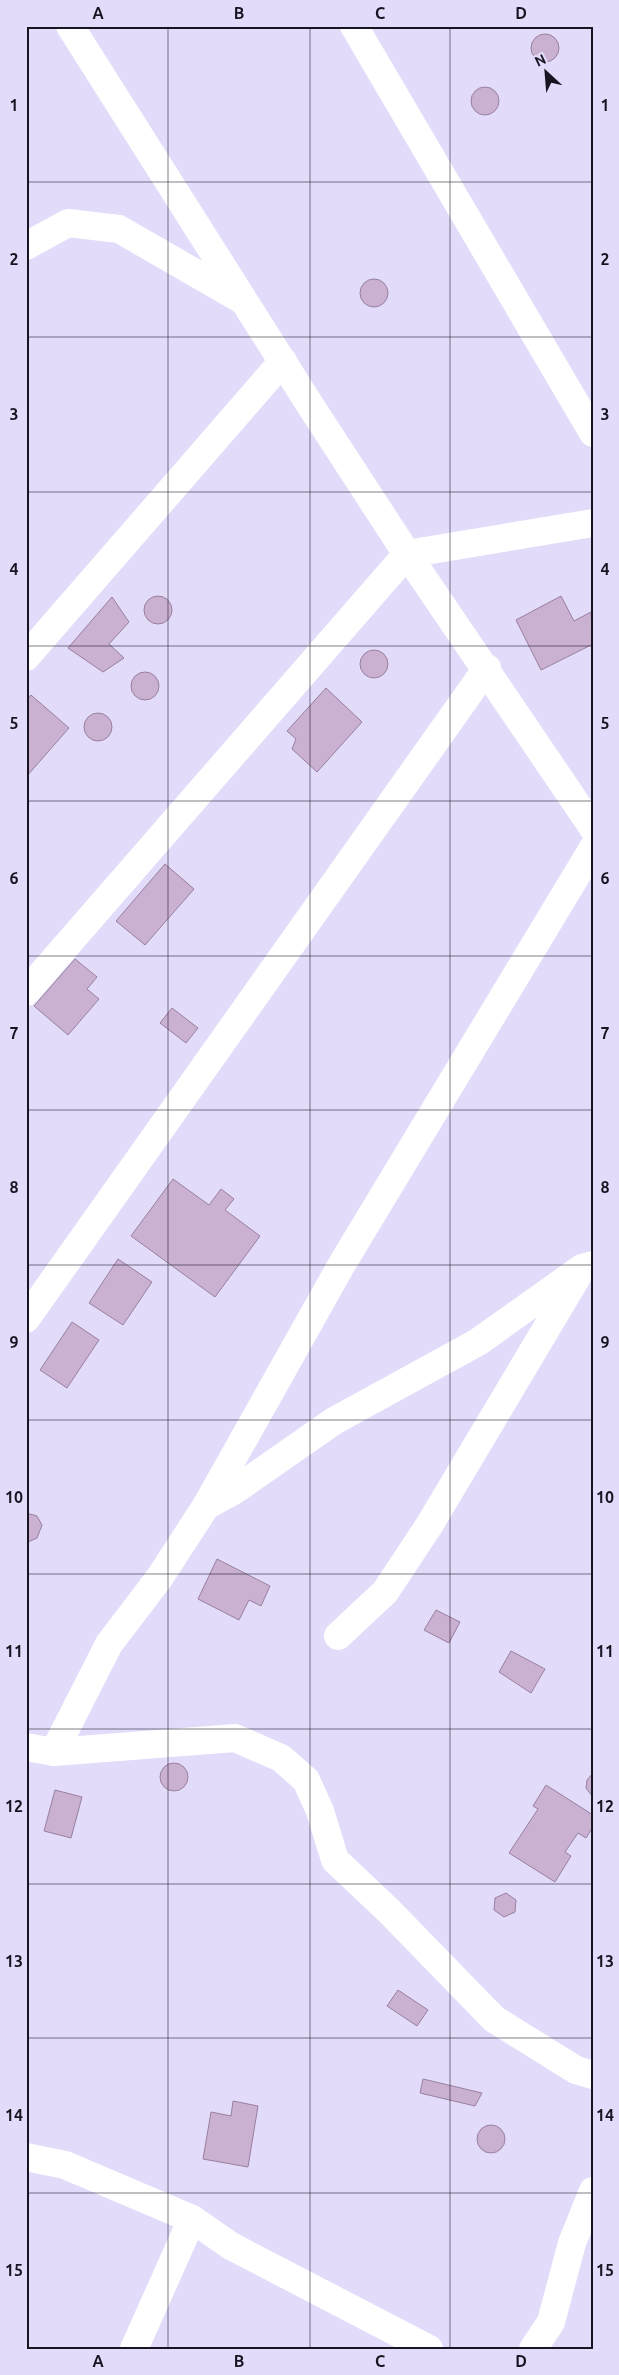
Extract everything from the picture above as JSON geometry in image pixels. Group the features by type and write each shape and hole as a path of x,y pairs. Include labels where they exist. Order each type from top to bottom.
{"street":[{"path":"70,26 407,554 593,828"},
{"path":"354,26 593,433"},
{"path":"26,246 68,223 119,229 245,302"},
{"path":"26,657 283,361"},
{"path":"26,992 407,554 593,523"},
{"path":"26,1319 486,668"},
{"path":"54,1752 109,1644 160,1577 206,1506 342,1264 593,848"},
{"path":"206,1506 235,1490 334,1421 478,1342 589,1261"},
{"path":"338,1636 390,1585 430,1524 589,1261"},
{"path":"26,1747 54,1752 235,1738 281,1758 306,1780 320,1811 335,1860 390,1912 494,2019 576,2070 593,2075"},
{"path":"26,2157 65,2165 192,2219 231,2246 429,2349"},
{"path":"533,2349 551,2322 572,2244 593,2190"},
{"path":"134,2348 192,2219"}],"building":[{"path":"545,34 555,38 559,48 555,58 545,62 535,58 531,48 535,38"},
{"path":"485,87 495,91 499,101 495,111 485,115 475,111 471,101 475,91"},
{"path":"374,279 384,283 388,293 384,303 374,307 364,303 360,293 364,283"},
{"path":"158,596 168,600 172,610 168,620 158,624 148,620 144,610 148,600"},
{"path":"561,596 574,621 591,612 593,644 541,670 516,620"},
{"path":"112,597 129,622 109,644 124,658 103,672 68,648"},
{"path":"374,650 384,654 388,664 384,674 374,678 364,674 360,664 364,654"},
{"path":"145,672 155,676 159,686 155,696 145,700 135,696 131,686 135,676"},
{"path":"326,688 362,722 317,772 292,749 296,739 287,731"},
{"path":"31,695 69,728 26,777 26,701"},
{"path":"98,713 108,717 112,727 108,737 98,741 88,737 84,727 88,717"},
{"path":"165,864 194,889 145,945 116,921"},
{"path":"75,959 97,977 87,989 99,999 68,1035 34,1006"},
{"path":"172,1008 198,1028 186,1043 160,1023"},
{"path":"173,1179 209,1205 221,1189 234,1199 225,1210 260,1236 215,1297 131,1236"},
{"path":"118,1259 152,1282 123,1325 89,1303"},
{"path":"72,1322 99,1340 67,1388 40,1370"},
{"path":"26,1513 37,1516 42,1525 37,1538 28,1542"},
{"path":"217,1559 270,1586 261,1606 249,1600 239,1620 198,1599"},
{"path":"436,1610 460,1622 449,1643 424,1630"},
{"path":"511,1651 545,1669 531,1693 499,1672"},
{"path":"174,1763 184,1767 188,1777 184,1787 174,1791 164,1787 160,1777 164,1767"},
{"path":"593,1773 593,1797 586,1788 587,1780"},
{"path":"546,1785 593,1815 593,1827 586,1838 578,1833 565,1852 571,1856 555,1882 509,1853 538,1809 533,1806"},
{"path":"55,1790 82,1797 71,1838 44,1831"},
{"path":"506,1893 516,1900 515,1912 504,1917 494,1910 495,1898"},
{"path":"398,1990 428,2010 417,2026 387,2006"},
{"path":"423,2079 482,2093 475,2106 420,2093"},
{"path":"233,2101 258,2106 248,2167 203,2159 211,2112 231,2116"},
{"path":"491,2125 501,2129 505,2139 501,2149 491,2153 481,2149 477,2139 481,2129"}]}
